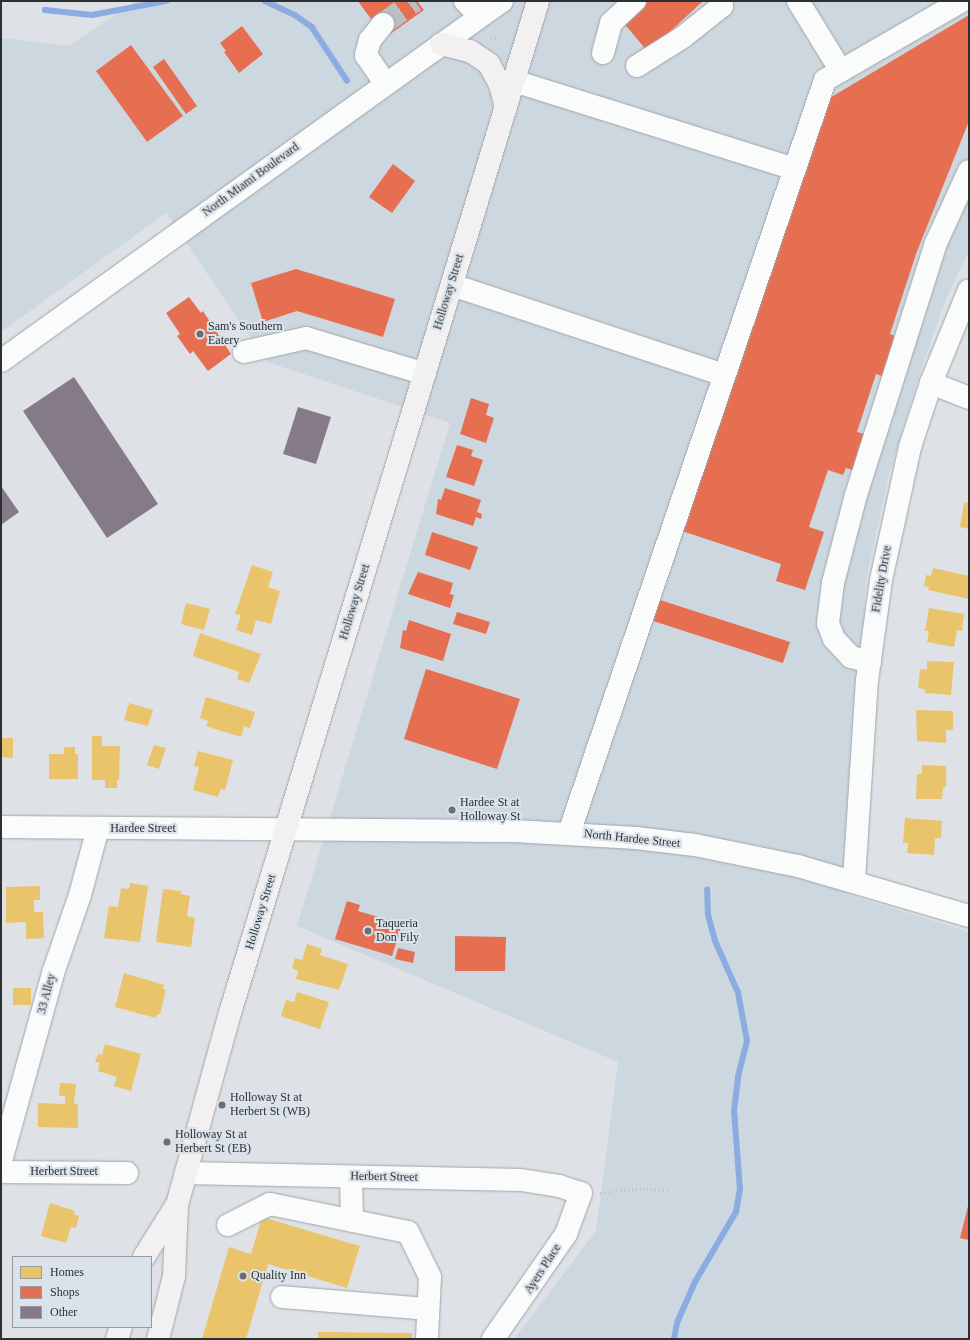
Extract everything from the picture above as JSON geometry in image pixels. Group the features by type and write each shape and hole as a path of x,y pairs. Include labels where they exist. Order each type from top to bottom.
{"main road":[{"name":"Holloway Street","path":"158,1339 174,1276 177,1205 230,1013 538,1"},
{"path":"441,44 470,51 485,60 498,80 506,107"},
{"name":"Holloway Street","path":"145,1256 177,1205"},
{"path":"117,1339 121,1328"}],"street":[{"name":"North Miami Boulevard","path":"1,360 441,44 473,8 502,1"},
{"path":"603,53 611,23 635,1"},
{"path":"798,1 841,71"},
{"path":"569,833 825,80 962,1"},
{"path":"637,66 683,37 726,3"},
{"path":"383,24 370,40 366,55 386,83"},
{"path":"514,81 795,169"},
{"path":"870,662 851,657 834,639 828,623 833,583 856,495 936,243 969,171"},
{"path":"452,285 724,375"},
{"name":"Fidelity Drive","path":"854,880 870,662 881,580 900,488 931,383 969,290"},
{"path":"244,352 306,338 425,374"},
{"path":"931,383 969,398"},
{"name":"Hardee Street","path":"1,827 286,830"},
{"name":"33 Alley","path":"1,1161 53,973 80,895 98,828"},
{"name":"North Hardee Street","path":"286,830 569,833 695,845 753,856 854,880 969,916"},
{"name":"Herbert Street","path":"1,1172 127,1173"},
{"name":"Herbert Street","path":"186,1173 521,1180 559,1186 581,1194"},
{"path":"351,1176 352,1221"},
{"name":"Ayers Place","path":"493,1339 566,1234 581,1194"},
{"path":"228,1225 270,1204 408,1232 430,1277 427,1339"},
{"path":"282,1297 428,1309"}],"path":[{"path":"491,38 497,38"},
{"path":"581,1194 643,1188 670,1192"}],"shaded area":[{"path":"135,1 969,1 969,251 946,299 920,373 888,478 866,581 847,894 969,932 969,1339 514,1339 596,1231 618,1062 297,926 450,423 267,362 166,213 1,332 1,38 69,46"}],"building: Homes":[{"path":"964,502 969,503 969,529 960,527"},
{"path":"252,565 273,572 268,587 280,591 271,624 256,620 252,635 236,630 241,615 235,614"},
{"path":"933,568 969,576 969,599 928,590 929,587 924,586 926,575 931,576"},
{"path":"186,603 210,609 204,630 181,624"},
{"path":"929,608 964,614 962,631 957,630 954,647 927,642 929,631 925,631"},
{"path":"200,633 261,654 249,683 237,679 239,672 193,656"},
{"path":"927,661 954,662 951,695 925,693 925,689 918,688 920,669 927,670"},
{"path":"206,697 255,712 250,728 244,726 241,737 206,726 208,721 200,718"},
{"path":"129,703 153,710 148,726 124,720"},
{"path":"916,710 953,711 953,730 946,730 946,743 917,741"},
{"path":"92,736 102,736 102,746 120,746 119,780 117,780 117,788 105,788 105,780 92,780"},
{"path":"1,738 13,738 13,758 1,757"},
{"path":"154,745 166,748 159,769 147,765"},
{"path":"64,747 75,747 75,754 78,754 78,779 49,779 49,754 64,754"},
{"path":"198,751 233,760 225,790 221,789 218,797 193,790 199,767 194,766"},
{"path":"922,765 946,766 946,787 943,787 942,799 916,799 917,774 922,774"},
{"path":"905,818 942,821 941,838 935,838 934,855 907,853 908,843 903,843"},
{"path":"130,883 148,886 140,942 104,938 109,906 118,907 121,888 129,889"},
{"path":"40,886 40,900 34,900 34,912 43,912 44,938 26,939 26,922 6,923 6,887"},
{"path":"163,889 181,891 181,894 190,896 187,916 195,918 191,947 156,942"},
{"path":"307,944 322,949 320,955 348,964 339,990 296,979 298,971 292,968 295,958 302,960"},
{"path":"124,973 164,985 163,989 166,990 160,1014 157,1014 156,1018 115,1007"},
{"path":"13,988 31,988 31,1005 13,1005"},
{"path":"297,992 329,1002 320,1029 281,1016 286,1000 294,1002"},
{"path":"105,1044 141,1054 131,1091 114,1086 117,1077 98,1071 100,1063 95,1062 98,1054 102,1055"},
{"path":"60,1083 76,1084 74,1104 78,1104 78,1128 38,1127 38,1103 65,1104 65,1096 59,1096"},
{"path":"50,1203 75,1211 74,1214 79,1216 76,1228 71,1227 66,1243 41,1236"},
{"name":"Quality Inn","path":"262,1217 360,1246 347,1288 268,1264 246,1339 202,1339 229,1247 251,1254"},
{"path":"318,1332 412,1333 412,1339 318,1339"}],"building: Shops":[{"path":"358,1 417,1 424,10 390,34 376,15 371,19"},
{"path":"645,1 703,1 648,52 622,21"},
{"path":"969,15 969,121 916,254 890,334 898,337 885,377 876,374 857,432 864,434 853,470 846,468 843,475 828,470 809,527 824,532 805,590 776,581 781,564 679,530 828,99"},
{"path":"242,26 263,54 239,73 224,52 226,51 220,43"},
{"path":"131,45 183,116 147,142 96,71"},
{"path":"164,59 197,106 186,114 153,67"},
{"path":"393,164 415,181 392,213 369,197"},
{"path":"296,269 395,299 383,337 297,311 263,322 251,283"},
{"name":"Sam's Southern Eatery","path":"189,297 201,313 203,311 231,354 208,371 193,351 190,354 177,336 180,334 166,313"},
{"path":"471,398 489,404 486,415 494,418 486,443 460,434"},
{"path":"457,445 473,450 471,456 483,460 474,486 446,477"},
{"path":"445,488 481,500 477,512 482,514 481,519 476,517 473,526 436,514 438,499 441,500"},
{"path":"432,532 478,547 470,570 425,555"},
{"path":"418,572 453,583 450,594 454,595 450,608 408,594"},
{"path":"657,599 790,642 783,663 650,620"},
{"path":"457,612 490,622 486,634 453,624"},
{"path":"409,620 451,634 443,661 400,648 403,630 406,631"},
{"path":"426,669 520,699 497,769 404,739"},
{"name":"Taqueria Don Fily","path":"347,901 360,905 358,911 402,924 392,956 335,939"},
{"path":"455,936 506,937 505,971 455,971"},
{"path":"398,948 415,952 413,963 395,959"},
{"path":"969,1206 969,1240 960,1238"}],"building: Other":[{"path":"74,377 158,504 107,538 23,411"},
{"path":"298,407 331,417 316,464 283,454"},
{"path":"1,486 19,512 1,525"}],"waterway":[{"path":"45,10 92,15 167,1"},
{"path":"265,1 295,15 312,27 347,80"},
{"path":"674,1339 677,1323 695,1282 736,1212 740,1190 734,1111 738,1077 747,1041 738,993 715,941 708,915 707,890"}],"tunnel":[{"path":"383,24 415,1"}],"place":[{"name":"Sam's Southern Eatery","path":"200,334"},
{"name":"Hardee St at Holloway St","path":"452,810"},
{"name":"Taqueria Don Fily","path":"368,931"},
{"name":"Holloway St at Herbert St (WB)","path":"222,1105"},
{"name":"Holloway St at Herbert St (EB)","path":"167,1142"},
{"name":"Quality Inn","path":"243,1276"}]}
